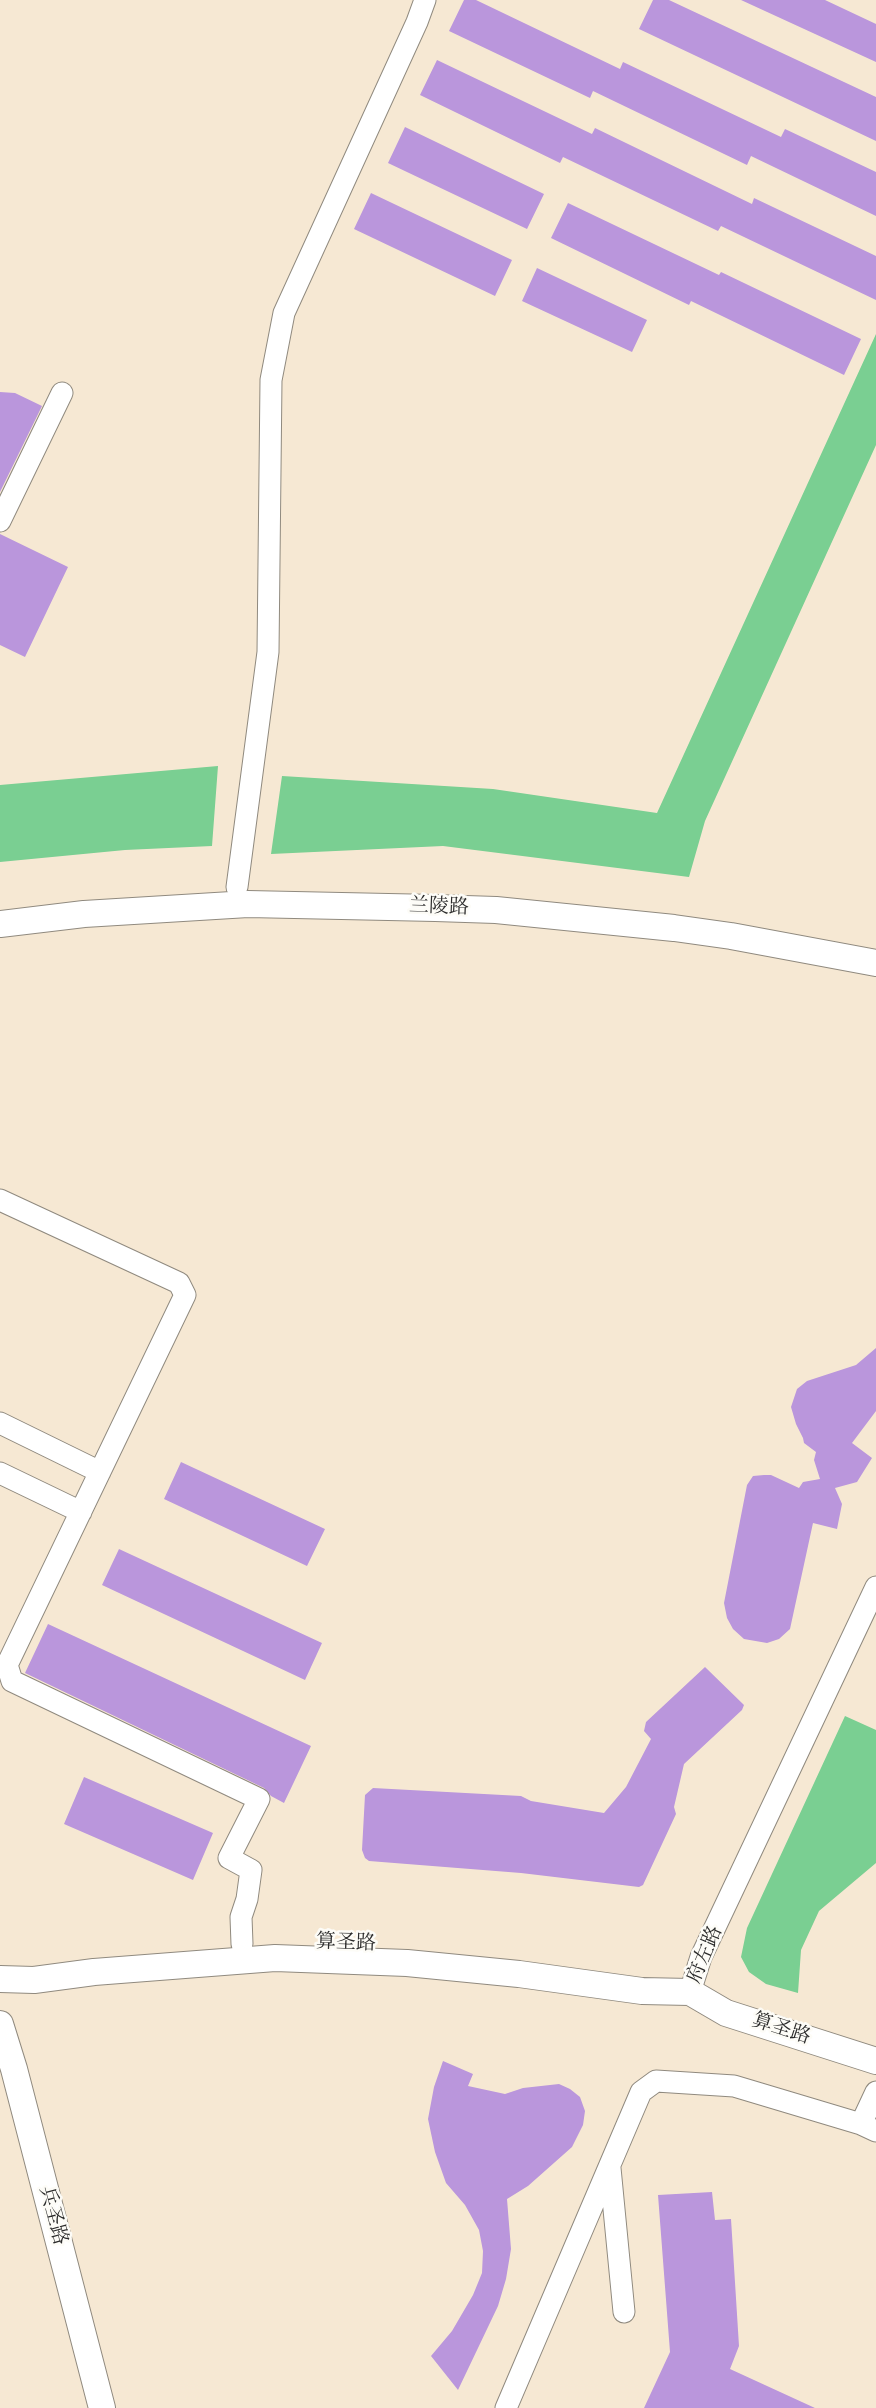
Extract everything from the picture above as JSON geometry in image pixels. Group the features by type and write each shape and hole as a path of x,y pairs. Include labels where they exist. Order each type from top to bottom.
{"main road":[{"name":"兰陵路","path":"0,906 82,897 238,887 497,893 596,902 734,919 876,945"},
{"name":"兰陵路","path":"0,924 84,914 248,904 496,910 731,936 876,963"},
{"name":"算圣路","path":"0,1974 29,1965 92,1956 274,1941 408,1947 521,1958 650,1979 690,1992 733,2001 876,2044"},
{"name":"算圣路","path":"0,1979 34,1980 94,1972 275,1958 407,1963 519,1974 642,1991 690,1992 726,2013 876,2060"},
{"name":"兵圣路","path":"0,2024 14,2069 102,2408"},
{"name":"兵圣路","path":"0,2075 87,2408"}],"street":[{"path":"238,887 268,652 271,380 284,313 417,22 425,0"},
{"path":"0,521 62,393"},
{"path":"0,1200 179,1283 185,1295 7,1665 12,1682 259,1799 229,1858 250,1870 247,1899 241,1917 242,1944"},
{"path":"0,1423 100,1472"},
{"path":"0,1473 81,1512"},
{"name":"府左路","path":"690,1992 701,1957 876,1587"},
{"name":"府左路","path":"690,1992 711,1960 876,1608"},
{"path":"506,2408 641,2092 656,2081 734,2086 868,2128 876,2092"},
{"path":"610,2167 624,2312"}],"green space":[{"path":"876,334 876,445 705,821 689,877 443,846 271,854 282,776 493,789 657,813"},
{"path":"218,766 212,846 125,850 0,862 0,785"},
{"path":"845,1716 876,1730 876,1863 819,1911 801,1950 798,1993 766,1984 749,1972 741,1957 747,1928"}],"building":[{"path":"464,0 476,0 620,69 623,62 781,137 785,129 876,172 876,216 751,156 747,165 593,91 590,98 449,31"},
{"path":"653,0 669,0 876,97 876,141 639,29"},
{"path":"741,0 825,0 876,24 876,62"},
{"path":"437,60 592,134 595,128 752,204 754,198 876,256 876,300 721,226 718,231 563,157 560,163 420,95"},
{"path":"405,127 544,194 527,229 388,163"},
{"path":"371,193 512,260 495,296 354,229"},
{"path":"568,203 719,275 721,272 861,339 844,375 691,301 689,305 551,238"},
{"path":"537,268 647,320 632,352 522,301"},
{"path":"0,392 15,393 42,406 0,492"},
{"path":"0,534 68,567 25,657 0,645"},
{"path":"876,1348 876,1411 852,1443 872,1458 857,1482 835,1488 842,1504 837,1529 813,1523 790,1629 779,1639 767,1643 744,1639 733,1629 727,1618 724,1603 747,1485 753,1476 764,1475 771,1475 799,1488 803,1482 820,1479 814,1460 816,1452 804,1443 791,1407 797,1389 807,1381 856,1365"},
{"path":"181,1462 325,1529 307,1566 164,1499"},
{"path":"119,1549 322,1643 305,1680 102,1585"},
{"path":"48,1624 311,1746 284,1803 271,1796 264,1788 25,1673"},
{"path":"705,1667 744,1705 742,1710 684,1764 674,1807 676,1814 643,1885 639,1887 521,1873 369,1861 365,1858 362,1850 365,1795 373,1788 521,1796 531,1801 604,1813 626,1787 651,1739 644,1731 646,1722"},
{"path":"84,1777 213,1833 193,1880 64,1824"},
{"path":"443,2061 473,2074 468,2086 505,2094 523,2088 559,2084 570,2089 580,2097 585,2111 583,2125 572,2147 528,2186 507,2199 511,2249 506,2279 498,2306 458,2390 431,2356 452,2331 473,2295 482,2273 483,2251 479,2230 465,2205 446,2183 435,2152 428,2119 434,2087"},
{"path":"712,2192 715,2220 731,2219 739,2346 730,2369 815,2408 644,2408 670,2352 658,2195"}]}
